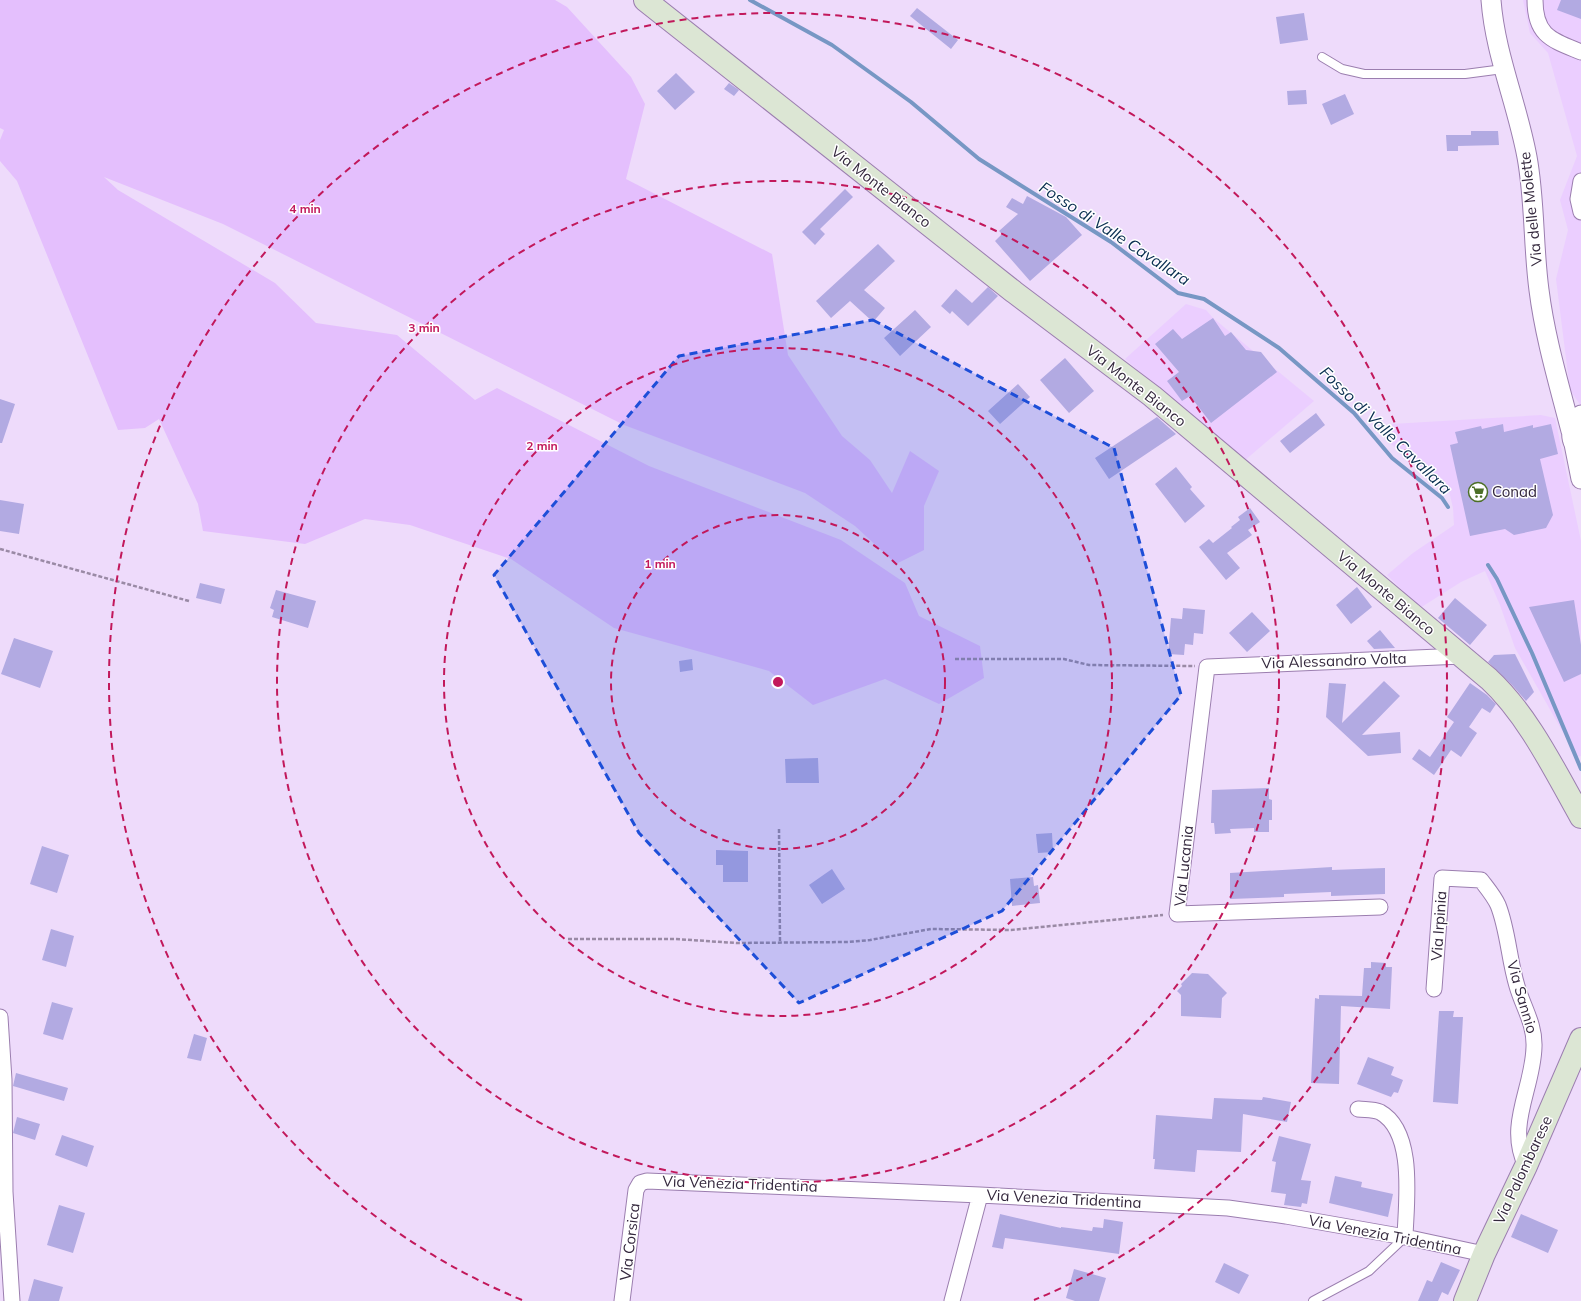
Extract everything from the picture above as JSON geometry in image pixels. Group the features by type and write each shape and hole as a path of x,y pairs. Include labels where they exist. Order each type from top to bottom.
{"main road":[{"name":"Via Monte Bianco","path":"645,0 1014,292 1152,396 1496,685 1513,705 1528,727 1581,816"},
{"name":"Via Palombarese","path":"1465,1301 1484,1254 1526,1166 1581,1039"}],"street":[{"name":"Via delle Molette","path":"1490,0 1495,39 1527,156 1531,187 1539,290 1548,341 1575,442 1581,479"},
{"path":"1536,0 1538,24 1544,32 1558,43 1581,52"},
{"path":"1581,180 1578,199 1581,212"},
{"path":"1562,396 1581,410"},
{"path":"1575,442 1573,424 1581,415"},
{"name":"Via Alessandro Volta","path":"1207,666 1462,656"},
{"name":"Via Lucania","path":"1207,666 1178,914 1380,907"},
{"name":"Via Irpinia","path":"1434,989 1442,878 1481,880"},
{"name":"Via Sannio","path":"1481,880 1494,898 1499,909 1515,979 1532,1028 1534,1046 1532,1064 1518,1136 1520,1152 1526,1166"},
{"path":"0,1018 4,1080 5,1192 12,1301"},
{"path":"1358,1109 1379,1112 1391,1123 1400,1137 1406,1167 1405,1237"},
{"name":"Via Venezia Tridentina","path":"640,1183 652,1181 980,1195 1228,1208 1286,1216 1405,1237 1484,1254"},
{"name":"Via Corsica","path":"622,1301 636,1190 640,1183"},
{"path":"952,1301 980,1195"}],"lane":[{"path":"1322,57 1342,69 1364,74 1465,74 1503,70"},
{"path":"1313,1301 1369,1271 1405,1237"}],"path":[{"path":"0,549 189,601"},
{"path":"955,659 1064,659 1089,665 1207,666"},
{"path":"779,829 780,942"},
{"path":"568,939 675,939 737,943 859,941 931,930 1006,930 1178,914"}],"highlighted area":[{"path":"873,320 1114,448 1181,695 1002,911 799,1003 639,833 494,575 679,356"}],"shaded area":[{"path":"0,0 555,0 567,7 631,77 645,104 626,179 772,254 788,355 842,436 870,460 892,493 910,451 939,471 924,506 924,550 896,564 855,526 805,493 624,425 223,224 104,177 118,190 275,283 316,323 397,335 475,400 497,388 649,466 841,540 905,583 919,616 980,646 984,678 939,704 885,679 813,705 769,671 614,628 511,559 410,525 365,519 305,544 203,531 198,504 159,419 145,428 118,430 17,181 0,161 0,140 4,130 0,128"},
{"path":"1523,0 1581,0 1581,406 1570,390 1556,279 1568,230 1560,200 1577,156 1548,53 1530,33"},
{"path":"1186,304 1206,310 1213,318 1314,401 1244,461 1125,359"},
{"path":"1541,415 1555,418 1581,541 1581,756 1577,757 1515,648 1500,605 1485,571 1461,582 1420,608 1387,575 1413,553 1454,525 1453,508 1448,487 1391,444 1392,424"}],"building":[{"path":"1561,0 1581,0 1581,19 1557,10"},
{"path":"917,8 958,40 951,49 910,16"},
{"path":"1304,13 1308,40 1280,44 1276,17"},
{"path":"676,73 695,92 675,110 657,91"},
{"path":"729,83 739,90 734,96 724,89"},
{"path":"1306,90 1307,104 1288,105 1287,91"},
{"path":"1345,94 1354,114 1331,125 1322,104"},
{"path":"1471,131 1498,131 1499,145 1458,146 1458,151 1447,151 1446,135 1471,135"},
{"path":"845,189 853,197 820,229 825,234 815,245 802,232"},
{"path":"1027,196 1066,217 1082,235 1030,281 995,241 1002,234 999,231 1018,214 1006,207 1012,198 1023,204"},
{"path":"878,244 895,261 864,290 885,308 873,322 850,301 831,318 816,301"},
{"path":"988,287 998,296 968,326 952,311 950,314 941,306 956,289 972,303"},
{"path":"915,310 931,327 900,356 884,338"},
{"path":"1213,318 1225,336 1231,332 1246,350 1261,352 1277,372 1211,423 1190,396 1182,401 1167,381 1179,372 1155,344 1173,329 1182,339"},
{"path":"1065,358 1094,391 1069,413 1040,380"},
{"path":"1018,384 1030,397 1000,424 988,411"},
{"path":"0,399 15,404 2,443 0,443"},
{"path":"1316,413 1325,425 1290,453 1280,441"},
{"path":"1157,417 1176,434 1109,479 1095,458"},
{"path":"1503,424 1504,432 1533,425 1533,428 1551,424 1558,454 1540,459 1553,515 1546,528 1514,535 1505,529 1470,536 1450,445 1458,443 1455,432 1481,426 1482,429"},
{"path":"1176,467 1192,487 1190,489 1205,506 1185,523 1155,484"},
{"path":"0,500 24,504 19,534 0,531"},
{"path":"1250,508 1260,522 1248,530 1252,535 1227,553 1240,568 1226,580 1199,547 1209,539 1213,543 1232,528 1231,527 1240,520 1238,517"},
{"path":"200,583 225,589 221,604 196,598"},
{"path":"1357,587 1372,607 1351,624 1336,605"},
{"path":"276,590 316,601 308,628 272,617 274,610 270,608"},
{"path":"1455,598 1487,625 1470,645 1438,618"},
{"path":"1574,600 1581,645 1581,674 1564,682 1529,607"},
{"path":"1183,608 1205,610 1203,634 1194,633 1193,645 1185,644 1184,655 1168,654 1171,618 1182,619"},
{"path":"1252,612 1270,631 1247,652 1229,633"},
{"path":"1380,630 1395,648 1374,649 1367,641"},
{"path":"14,638 53,651 40,688 1,674"},
{"path":"1515,654 1534,692 1526,701 1488,662 1494,655"},
{"path":"692,659 693,670 680,672 679,661"},
{"path":"1384,681 1400,696 1362,735 1400,732 1401,753 1368,756 1326,717 1329,683 1346,684 1342,723"},
{"path":"1470,683 1487,695 1496,704 1490,713 1482,708 1469,727 1477,733 1461,757 1451,750 1434,775 1412,759 1419,749 1430,757 1454,722 1447,717"},
{"path":"818,758 819,783 786,783 785,759"},
{"path":"1269,788 1269,799 1272,800 1272,820 1269,820 1269,832 1254,832 1254,828 1230,829 1231,833 1215,834 1214,823 1211,823 1212,790"},
{"path":"1052,833 1053,852 1038,853 1036,834"},
{"path":"42,846 69,855 57,893 30,884"},
{"path":"716,850 748,851 748,882 723,882 723,865 716,865"},
{"path":"1332,867 1332,870 1385,868 1385,894 1331,896 1331,892 1284,894 1284,897 1230,899 1230,873"},
{"path":"832,869 845,889 822,904 809,885"},
{"path":"1033,877 1034,886 1038,885 1040,903 1012,906 1010,879"},
{"path":"51,929 74,936 66,967 42,960"},
{"path":"1371,962 1386,963 1386,967 1392,967 1390,1009 1341,1006 1339,1084 1311,1083 1315,998 1319,999 1319,995 1362,996 1364,968 1371,968"},
{"path":"1192,973 1208,974 1227,993 1222,998 1221,1018 1181,1016 1181,995 1177,991 1182,986 1181,984"},
{"path":"52,1002 73,1008 63,1040 43,1034"},
{"path":"1439,1011 1454,1011 1453,1017 1463,1017 1458,1104 1433,1102"},
{"path":"194,1034 207,1038 201,1061 187,1058"},
{"path":"1368,1057 1394,1067 1391,1075 1403,1080 1398,1093 1394,1092 1391,1097 1357,1084"},
{"path":"16,1073 68,1088 64,1101 13,1086"},
{"path":"1263,1097 1291,1102 1287,1122 1243,1114 1241,1152 1197,1150 1195,1172 1154,1169 1155,1159 1153,1159 1156,1115 1212,1119 1214,1098 1262,1100"},
{"path":"17,1117 40,1124 35,1140 13,1133"},
{"path":"62,1135 94,1146 87,1167 55,1155"},
{"path":"1279,1136 1311,1144 1301,1180 1311,1181 1307,1204 1302,1203 1301,1207 1284,1205 1286,1194 1271,1192 1276,1162 1272,1161"},
{"path":"1335,1176 1362,1182 1361,1187 1393,1194 1388,1217 1329,1203"},
{"path":"59,1205 85,1213 73,1253 47,1245"},
{"path":"1000,1214 1061,1228 1092,1231 1093,1227 1103,1228 1104,1219 1123,1222 1119,1254 1005,1238 1003,1249 992,1247"},
{"path":"1521,1214 1558,1230 1548,1253 1511,1237"},
{"path":"1441,1262 1460,1270 1448,1295 1442,1292 1438,1301 1418,1301 1427,1280 1432,1282"},
{"path":"1224,1263 1249,1275 1239,1294 1215,1282"},
{"path":"1074,1269 1106,1278 1099,1301 1075,1301 1066,1298"},
{"path":"34,1279 63,1287 59,1301 28,1301"}],"waterway":[{"name":"Fosso di Valle Cavallara","path":"750,0 832,45 911,102 979,159 1111,242 1178,293 1204,299 1279,348 1354,413 1392,458 1442,498 1448,507"},
{"name":"Fosso di Valle Cavallara","path":"1488,565 1497,579 1532,653 1581,769"}],"place":[{"name":"Conad","path":"1478,492"}]}
